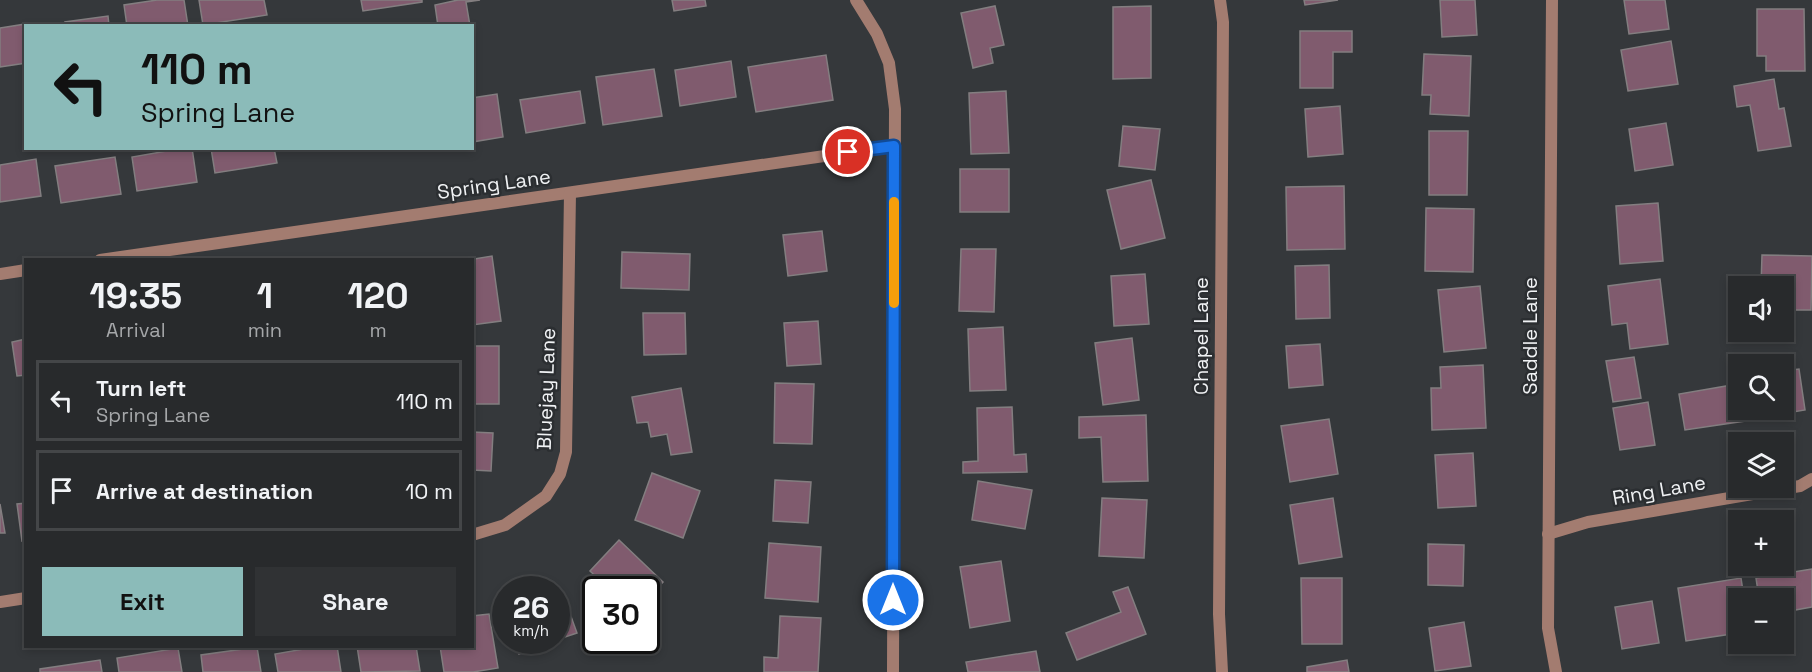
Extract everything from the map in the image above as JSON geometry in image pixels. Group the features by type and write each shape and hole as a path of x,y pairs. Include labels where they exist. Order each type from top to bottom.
{"street":[{"path":"856,0 878,34 889,63 896,109 894,146 893,672"},
{"name":"Chapel Lane","path":"1220,0 1223,22 1219,614 1222,672"},
{"name":"Saddle Lane","path":"1552,0 1548,628 1556,672"},
{"name":"Spring Lane","path":"114,258 894,146"},
{"name":"Bluejay Lane","path":"474,534 506,525 546,496 560,474 566,453 570,193"},
{"path":"0,274 24,270"},
{"name":"Ring Lane","path":"1548,534 1588,522 1800,486 1812,479"},
{"path":"0,602 24,598"}],"building":[{"path":"157,0 184,0 188,24 127,24 124,5"},
{"path":"199,0 264,0 267,15 203,24"},
{"path":"361,0 422,0 422,2 363,11"},
{"path":"458,0 480,0 466,2 470,24 438,24 435,5"},
{"path":"672,0 705,0 706,6 674,11"},
{"path":"1304,0 1338,0 1305,5"},
{"path":"1440,0 1475,0 1477,35 1442,37"},
{"path":"1624,0 1665,0 1669,29 1629,34"},
{"path":"995,6 1004,45 990,48 993,63 973,68 961,13"},
{"path":"1151,6 1151,78 1113,79 1113,7"},
{"path":"1757,9 1804,9 1805,71 1766,71 1766,56 1757,56"},
{"path":"108,16 109,24 66,24 65,22"},
{"path":"24,24 24,63 0,67 0,28"},
{"path":"1300,31 1352,31 1352,52 1333,52 1333,88 1300,88"},
{"path":"1671,41 1678,84 1628,91 1621,50"},
{"path":"1424,54 1471,56 1469,116 1430,114 1431,95 1422,95"},
{"path":"826,55 833,100 756,112 748,67"},
{"path":"731,61 736,97 680,106 675,70"},
{"path":"654,69 662,116 603,125 596,77"},
{"path":"1774,79 1779,109 1784,108 1791,146 1758,151 1750,105 1737,107 1734,86"},
{"path":"580,91 585,123 526,133 520,100"},
{"path":"1006,91 1009,153 971,154 969,93"},
{"path":"497,94 503,137 474,142 474,98"},
{"path":"1340,106 1343,154 1308,157 1305,109"},
{"path":"1666,123 1673,165 1635,171 1629,129"},
{"path":"1123,126 1160,129 1155,170 1119,166"},
{"path":"1429,131 1468,131 1467,195 1429,195"},
{"path":"172,150 192,150 197,182 137,191 132,157"},
{"path":"211,150 274,150 277,163 215,173"},
{"path":"115,157 121,194 61,203 55,166"},
{"path":"36,159 41,196 0,202 0,165"},
{"path":"960,169 1009,169 1009,212 960,212"},
{"path":"1151,180 1165,238 1121,249 1107,190"},
{"path":"1344,186 1345,249 1287,250 1286,187"},
{"path":"1658,203 1663,261 1620,264 1616,206"},
{"path":"1426,208 1474,209 1473,272 1425,271"},
{"path":"822,231 827,271 788,276 783,235"},
{"path":"961,249 996,249 994,312 959,311"},
{"path":"622,252 690,254 689,290 621,288"},
{"path":"1762,255 1812,256 1811,310 1794,310 1794,276 1761,276"},
{"path":"492,256 501,321 474,325 474,259"},
{"path":"1329,265 1330,318 1296,319 1295,266"},
{"path":"1145,274 1149,324 1114,326 1111,276"},
{"path":"1660,279 1668,344 1630,349 1627,323 1612,325 1608,286"},
{"path":"1480,286 1486,348 1444,352 1438,290"},
{"path":"643,313 685,313 686,354 644,355"},
{"path":"818,321 821,364 787,366 784,323"},
{"path":"1003,327 1006,390 970,391 968,329"},
{"path":"1132,338 1139,400 1103,405 1095,343"},
{"path":"24,339 24,375 17,376 12,342"},
{"path":"1320,344 1323,385 1289,388 1286,346"},
{"path":"474,346 499,346 499,404 474,404"},
{"path":"1634,357 1641,398 1613,402 1606,361"},
{"path":"1483,365 1486,428 1432,430 1431,388 1441,388 1440,367"},
{"path":"1799,369 1805,410 1794,412 1794,370"},
{"path":"775,383 814,384 812,444 774,443"},
{"path":"1728,386 1728,420 1745,421 1685,430 1679,394"},
{"path":"681,388 692,452 671,455 667,434 651,437 648,422 637,423 632,397"},
{"path":"1648,402 1655,445 1620,450 1613,408"},
{"path":"1012,407 1014,455 1026,454 1027,472 963,473 963,462 978,461 977,408"},
{"path":"1146,415 1148,481 1103,482 1101,437 1079,438 1079,417"},
{"path":"1329,419 1338,474 1290,482 1281,426"},
{"path":"474,432 493,433 491,471 474,470"},
{"path":"1473,453 1476,506 1438,508 1435,455"},
{"path":"652,473 700,491 683,538 635,520"},
{"path":"775,480 811,482 808,523 773,521"},
{"path":"978,481 1032,490 1025,529 972,520"},
{"path":"1102,498 1147,500 1144,558 1099,556"},
{"path":"1333,498 1342,557 1299,564 1290,505"},
{"path":"24,503 24,540 22,541 17,504"},
{"path":"0,504 5,533 0,533"},
{"path":"619,540 657,576 595,576 590,571"},
{"path":"769,543 821,547 818,602 765,598"},
{"path":"1428,544 1464,545 1463,586 1428,585"},
{"path":"1001,561 1010,621 970,628 960,567"},
{"path":"1812,569 1812,607 1794,610 1794,588 1758,588 1756,578 1794,576 1794,572"},
{"path":"1301,578 1342,578 1342,644 1302,644"},
{"path":"1741,578 1742,588 1728,588 1728,635 1686,641 1678,588"},
{"path":"1128,587 1146,634 1077,660 1066,633 1121,612 1113,592"},
{"path":"1652,601 1659,643 1622,649 1615,607"},
{"path":"489,614 492,654 496,654 498,668 473,672 444,672 440,648 474,648 474,616"},
{"path":"570,614 577,633 570,635"},
{"path":"780,616 821,618 818,672 764,672 764,657 778,658"},
{"path":"1464,622 1471,666 1435,671 1429,628"},
{"path":"178,648 182,672 119,672 117,658"},
{"path":"257,648 261,672 203,672 201,655"},
{"path":"310,648 337,648 341,672 278,672 275,654"},
{"path":"357,648 416,648 420,671 361,672"},
{"path":"1036,651 1040,672 968,672 966,662"},
{"path":"100,660 102,672 40,672 40,669"},
{"path":"1347,660 1349,672 1307,672 1307,667"}],"slow traffic":[{"path":"894,202 894,303"}],"route":[{"path":"848,152 894,146 893,600"}]}
